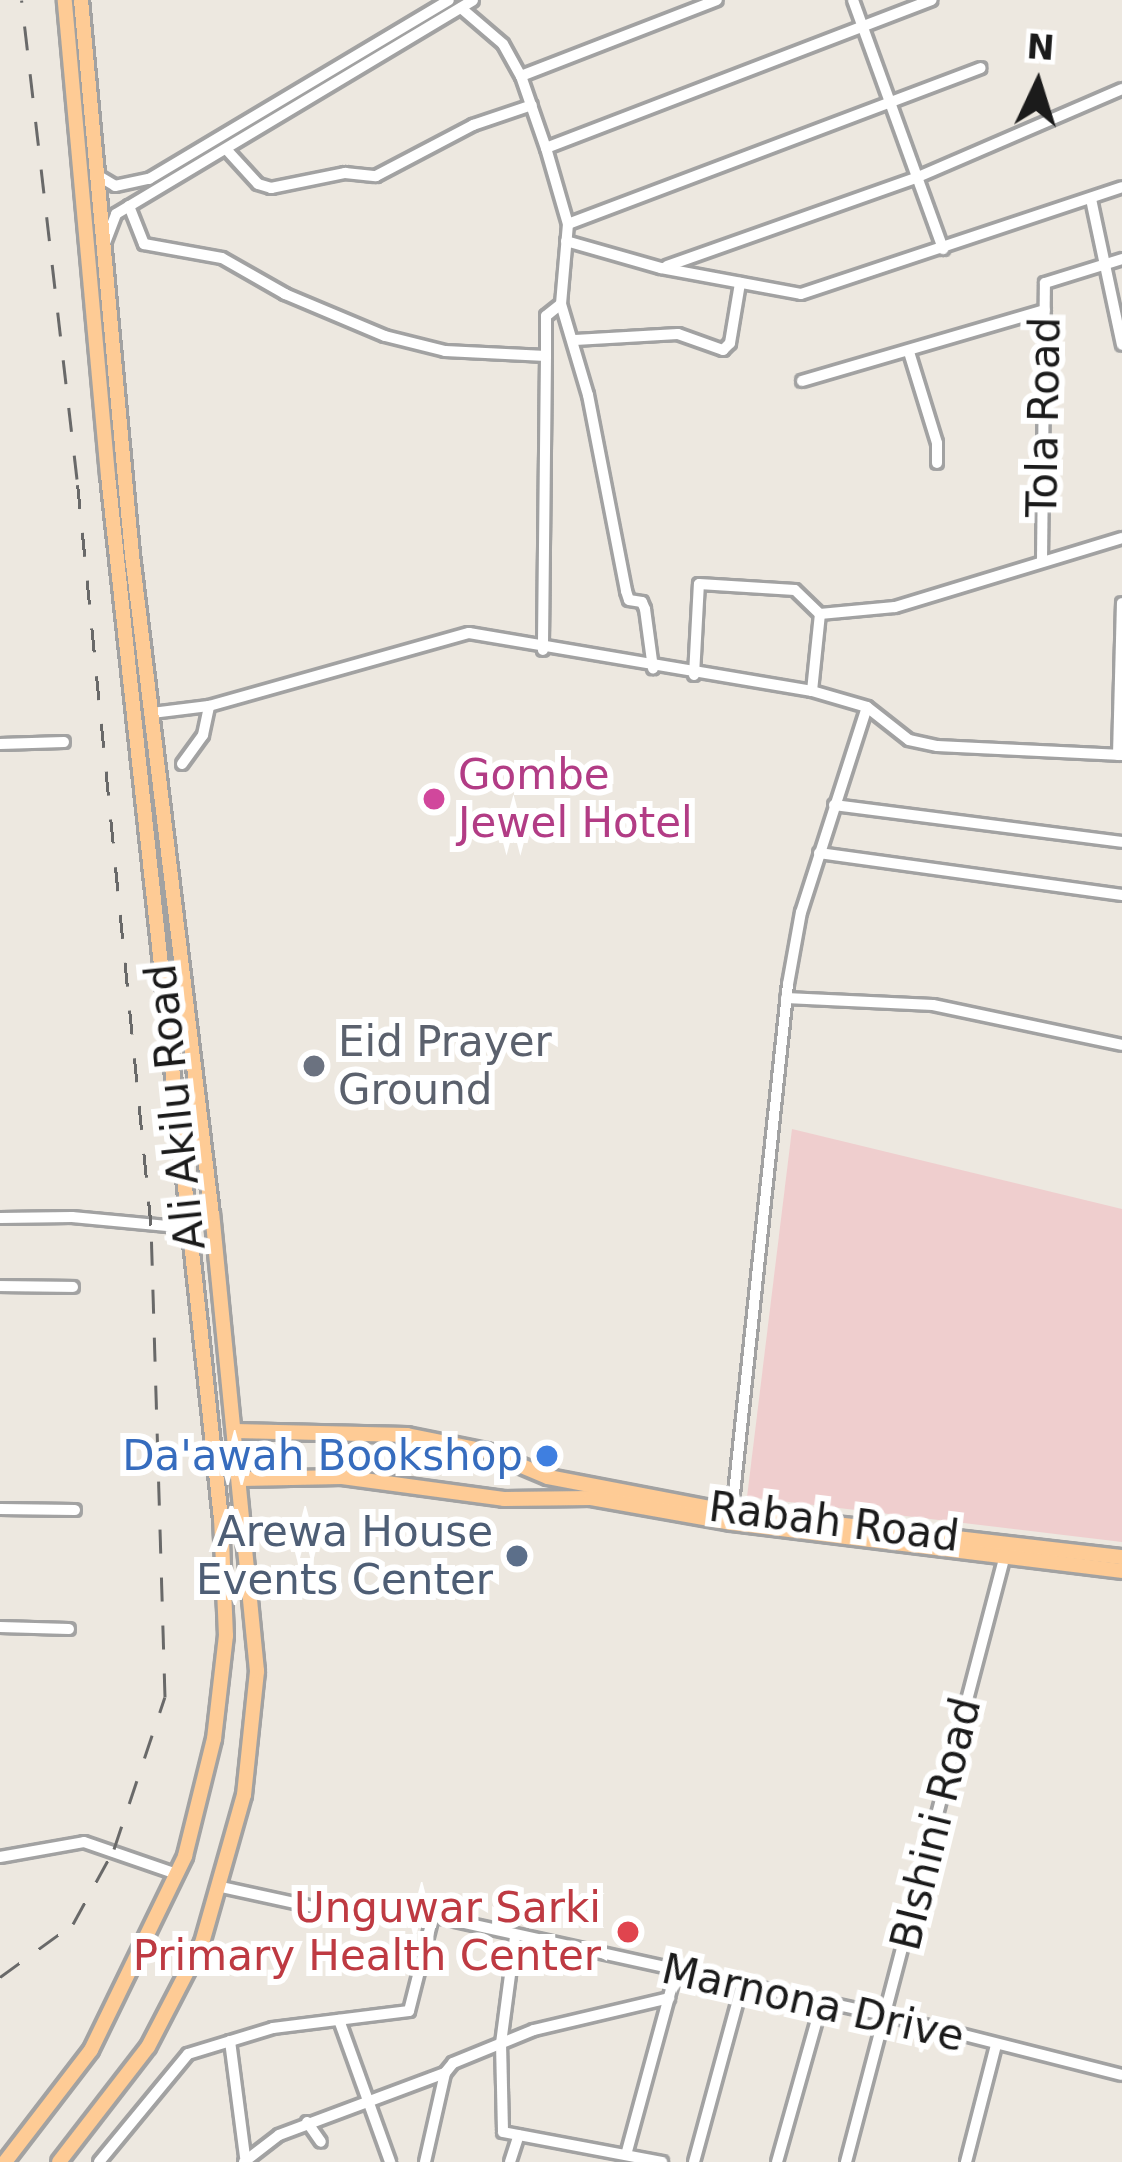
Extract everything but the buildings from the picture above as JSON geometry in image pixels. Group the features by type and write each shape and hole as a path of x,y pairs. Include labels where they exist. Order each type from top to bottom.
{"main road":[{"name":"Ali Akilu Road","path":"5,2162 91,2050 177,1874 214,1739 226,1636 221,1520 108,476 65,0"},
{"name":"Ali Akilu Road","path":"58,2162 148,2048 186,1981 222,1887 256,1708 255,1621 241,1479 125,474 81,0"},
{"path":"108,476 125,474"},
{"name":"Rabah Road","path":"236,1431 429,1438 485,1450 548,1477 732,1512 1122,1557"},
{"name":"Rabah Road","path":"241,1479 342,1477 504,1499 592,1498 731,1523 1122,1571"}],"street":[{"path":"98,175 115,186 149,179 455,4 473,0"},
{"path":"521,76 718,0"},
{"path":"853,0 943,249"},
{"path":"546,148 864,30 932,0"},
{"path":"455,4 503,44 521,76 546,148 568,224 561,304 575,340 626,591 629,600 642,602 645,609 653,668"},
{"path":"105,243 116,214 455,4"},
{"path":"568,224 981,68"},
{"path":"661,268 918,177 1122,89"},
{"path":"226,148 258,184 272,188 345,173 376,176 473,125 532,105"},
{"path":"566,241 661,268 801,294 1122,187"},
{"path":"1091,199 1109,265 1122,345"},
{"path":"129,206 144,244 222,258 285,294 386,336 445,351 546,356"},
{"name":"Tola Road","path":"1042,561 1047,279 1122,259"},
{"path":"575,340 678,334 723,350 730,344 740,283"},
{"path":"544,650 546,316 561,304"},
{"path":"802,381 1045,310"},
{"path":"910,352 936,437 938,463"},
{"path":"694,675 699,584 795,590 820,614 895,607 1122,538"},
{"path":"152,713 209,706 469,633 544,650 812,691 867,706 909,740 937,746 1120,755 1122,603"},
{"path":"812,691 820,614"},
{"path":"182,764 203,735 209,706"},
{"path":"732,1512 786,998 801,912 867,706"},
{"path":"0,744 64,742"},
{"path":"834,805 1122,842"},
{"path":"819,853 1122,895"},
{"path":"786,998 933,1005 1122,1045"},
{"path":"0,1218 72,1216 188,1228"},
{"path":"0,1286 73,1287"},
{"path":"0,1509 75,1510"},
{"name":"BIshini Road","path":"846,2162 1005,1555"},
{"path":"0,1627 69,1629"},
{"path":"0,1857 84,1842 177,1874"},
{"name":"Marnona Drive","path":"222,1887 318,1908 433,1916 885,2015 1120,2074"},
{"path":"99,2162 176,2062 274,2028 409,2011 433,1916"},
{"path":"515,1937 501,2043 503,2132 654,2161"},
{"path":"626,2155 676,1971"},
{"path":"694,2162 742,1985"},
{"path":"425,2162 445,2073 453,2063 501,2043 669,1998"},
{"path":"777,2162 822,2002"},
{"path":"339,2020 390,2162"},
{"path":"230,2041 244,2160 307,2122 445,2073"},
{"path":"966,2162 996,2045"},
{"path":"1120,2074 1122,2057"},
{"path":"307,2122 321,2142"},
{"path":"510,2162 518,2135"}],"shaded area":[{"path":"792,1129 1122,1209 1122,1542 747,1497"}],"railway":[{"path":"0,1977 73,1924 114,1849 165,1697 151,1225 77,479 22,0"}],"place":[{"name":"Gombe Jewel Hotel","path":"434,799"},
{"name":"Eid Prayer Ground","path":"314,1066"},
{"name":"Da'awah Bookshop","path":"547,1456"},
{"name":"Arewa House Events Center","path":"517,1556"},
{"name":"Unguwar Sarki Primary Health Center","path":"628,1932"}]}
